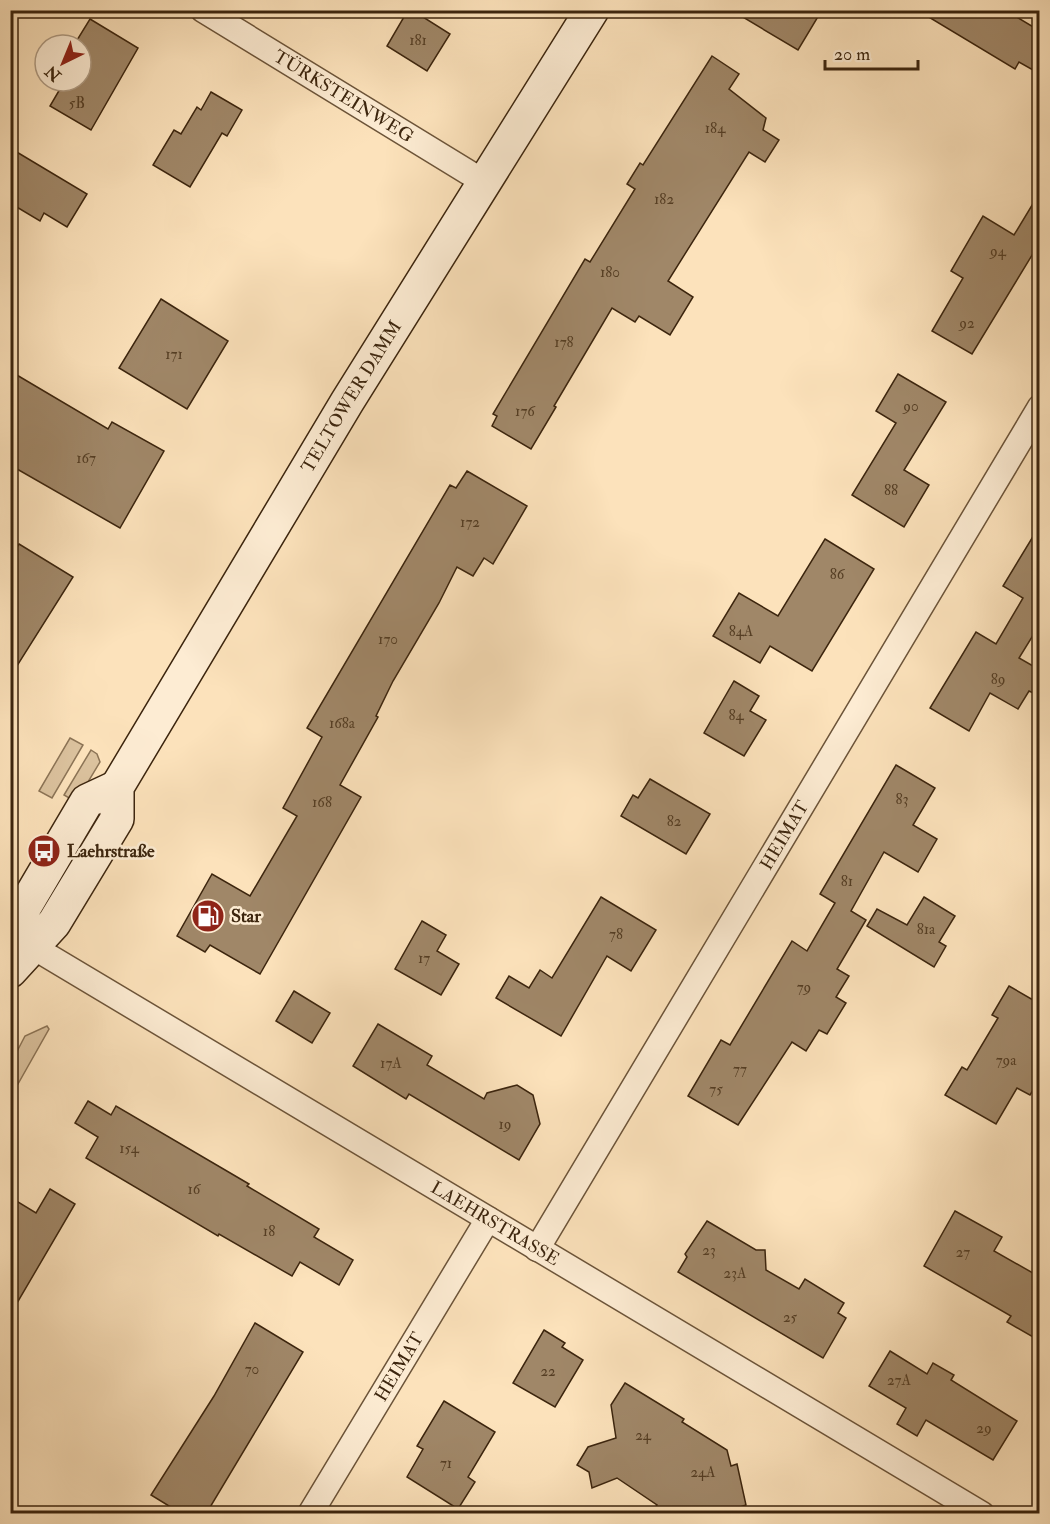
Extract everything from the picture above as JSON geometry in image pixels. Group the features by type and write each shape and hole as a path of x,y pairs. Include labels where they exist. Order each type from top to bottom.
{"main road":[{"name":"TELTOWER DAMM","path":"10,971 25,906 87,801 117,787 347,402 592,10"}],"street":[{"name":"TÜRKSTEINWEG","path":"203,10 484,182"},
{"name":"HEIMAT","path":"537,1249 1037,419"},
{"name":"LAEHRSTRASSE","path":"17,941 488,1218 982,1514"},
{"name":"HEIMAT","path":"310,1514 488,1218"}],"shaded area":[{"path":"70,738 83,745 52,798 39,791"},
{"path":"91,750 97,754 100,762 76,802 64,795"},
{"path":"47,1026 49,1029 14,1091 11,1089 11,1063 25,1036"}],"building":[{"path":"408,10 412,10 450,34 427,71 387,46"},
{"path":"731,10 822,10 798,50"},
{"path":"917,10 1005,10 1040,31 1040,74 1019,62 1015,69"},
{"path":"90,19 138,48 91,130 50,106 58,93 93,93 93,33 81,33"},
{"path":"712,56 739,74 729,89 766,118 763,130 779,140 765,162 749,152 668,281 693,297 670,335 639,316 635,322 612,308 531,449 492,426 497,416 493,414 585,259 590,262 635,189 627,184 640,163 643,165"},
{"path":"211,92 242,110 227,136 222,133 190,187 153,165 174,130 181,134 197,107 201,110"},
{"path":"10,148 87,194 67,227 44,213 40,221 10,203"},
{"path":"1040,192 1040,242 972,354 932,331 963,278 951,271 983,216 1014,235"},
{"path":"161,299 228,341 187,409 119,368"},
{"path":"10,371 108,429 112,422 164,451 120,528 10,465"},
{"path":"898,374 946,402 904,470 929,485 904,527 852,495 896,423 876,411"},
{"path":"467,471 527,506 493,564 484,558 473,576 457,567 439,603 393,681 376,716 378,717 340,785 361,797 260,974 210,945 205,952 177,936 212,874 250,896 297,816 283,808 322,737 307,728 450,485 456,488"},
{"path":"1040,525 1040,624 1019,658 1040,670 1040,696 1029,691 1018,709 990,693 969,731 930,708 976,632 996,644 1023,598 1003,586"},
{"path":"825,539 874,569 812,671 770,646 760,663 713,636 739,593 778,616"},
{"path":"19,544 73,577 10,677 10,558"},
{"path":"734,681 759,696 750,711 766,720 744,756 704,733"},
{"path":"896,765 935,788 913,825 937,839 918,872 884,852 851,911 866,920 837,969 849,976 836,997 846,1003 827,1034 819,1030 806,1051 792,1042 738,1125 688,1096 721,1040 730,1045 792,941 807,951 835,903 820,894"},
{"path":"650,779 710,814 686,854 621,816 633,795 638,798"},
{"path":"601,897 656,930 631,971 607,956 561,1036 496,998 509,976 529,988 540,970 552,978"},
{"path":"924,897 955,916 939,942 946,946 934,967 867,926 877,909 907,925"},
{"path":"422,921 446,935 437,951 459,964 441,995 395,969"},
{"path":"1009,986 1040,1004 1040,1079 1030,1095 1017,1088 996,1124 945,1095 962,1067 967,1070 998,1018 992,1015"},
{"path":"294,991 330,1013 312,1043 276,1021"},
{"path":"378,1024 432,1056 427,1065 484,1099 487,1093 517,1085 533,1095 540,1124 519,1160 409,1094 406,1099 353,1066"},
{"path":"88,1101 111,1115 116,1106 249,1184 247,1186 319,1229 314,1237 353,1260 339,1285 300,1262 292,1276 219,1234 218,1236 86,1158 98,1137 75,1123"},
{"path":"50,1189 75,1204 10,1315 10,1197 36,1213"},
{"path":"955,1211 1002,1237 994,1251 1040,1277 1040,1341 1007,1322 1011,1316 924,1266"},
{"path":"707,1221 756,1250 765,1250 766,1270 799,1289 805,1279 844,1303 838,1313 846,1318 823,1358 678,1272 687,1257 685,1254"},
{"path":"255,1323 303,1352 206,1514 182,1514 151,1495 214,1396"},
{"path":"544,1330 565,1343 562,1347 583,1360 555,1407 513,1383"},
{"path":"890,1351 927,1374 933,1363 954,1375 951,1380 1017,1421 993,1460 926,1420 917,1436 897,1424 906,1408 869,1386"},
{"path":"625,1383 684,1419 682,1422 727,1450 731,1466 737,1464 746,1505 718,1514 651,1514 657,1505 617,1478 592,1488 589,1472 577,1465 588,1447 616,1438 611,1405"},
{"path":"444,1401 495,1432 468,1477 475,1482 458,1509 407,1477 423,1449 417,1446"}],"place":[{"name":"Laehrstraße","path":"44,851"},
{"name":"Star","path":"208,916"}]}
